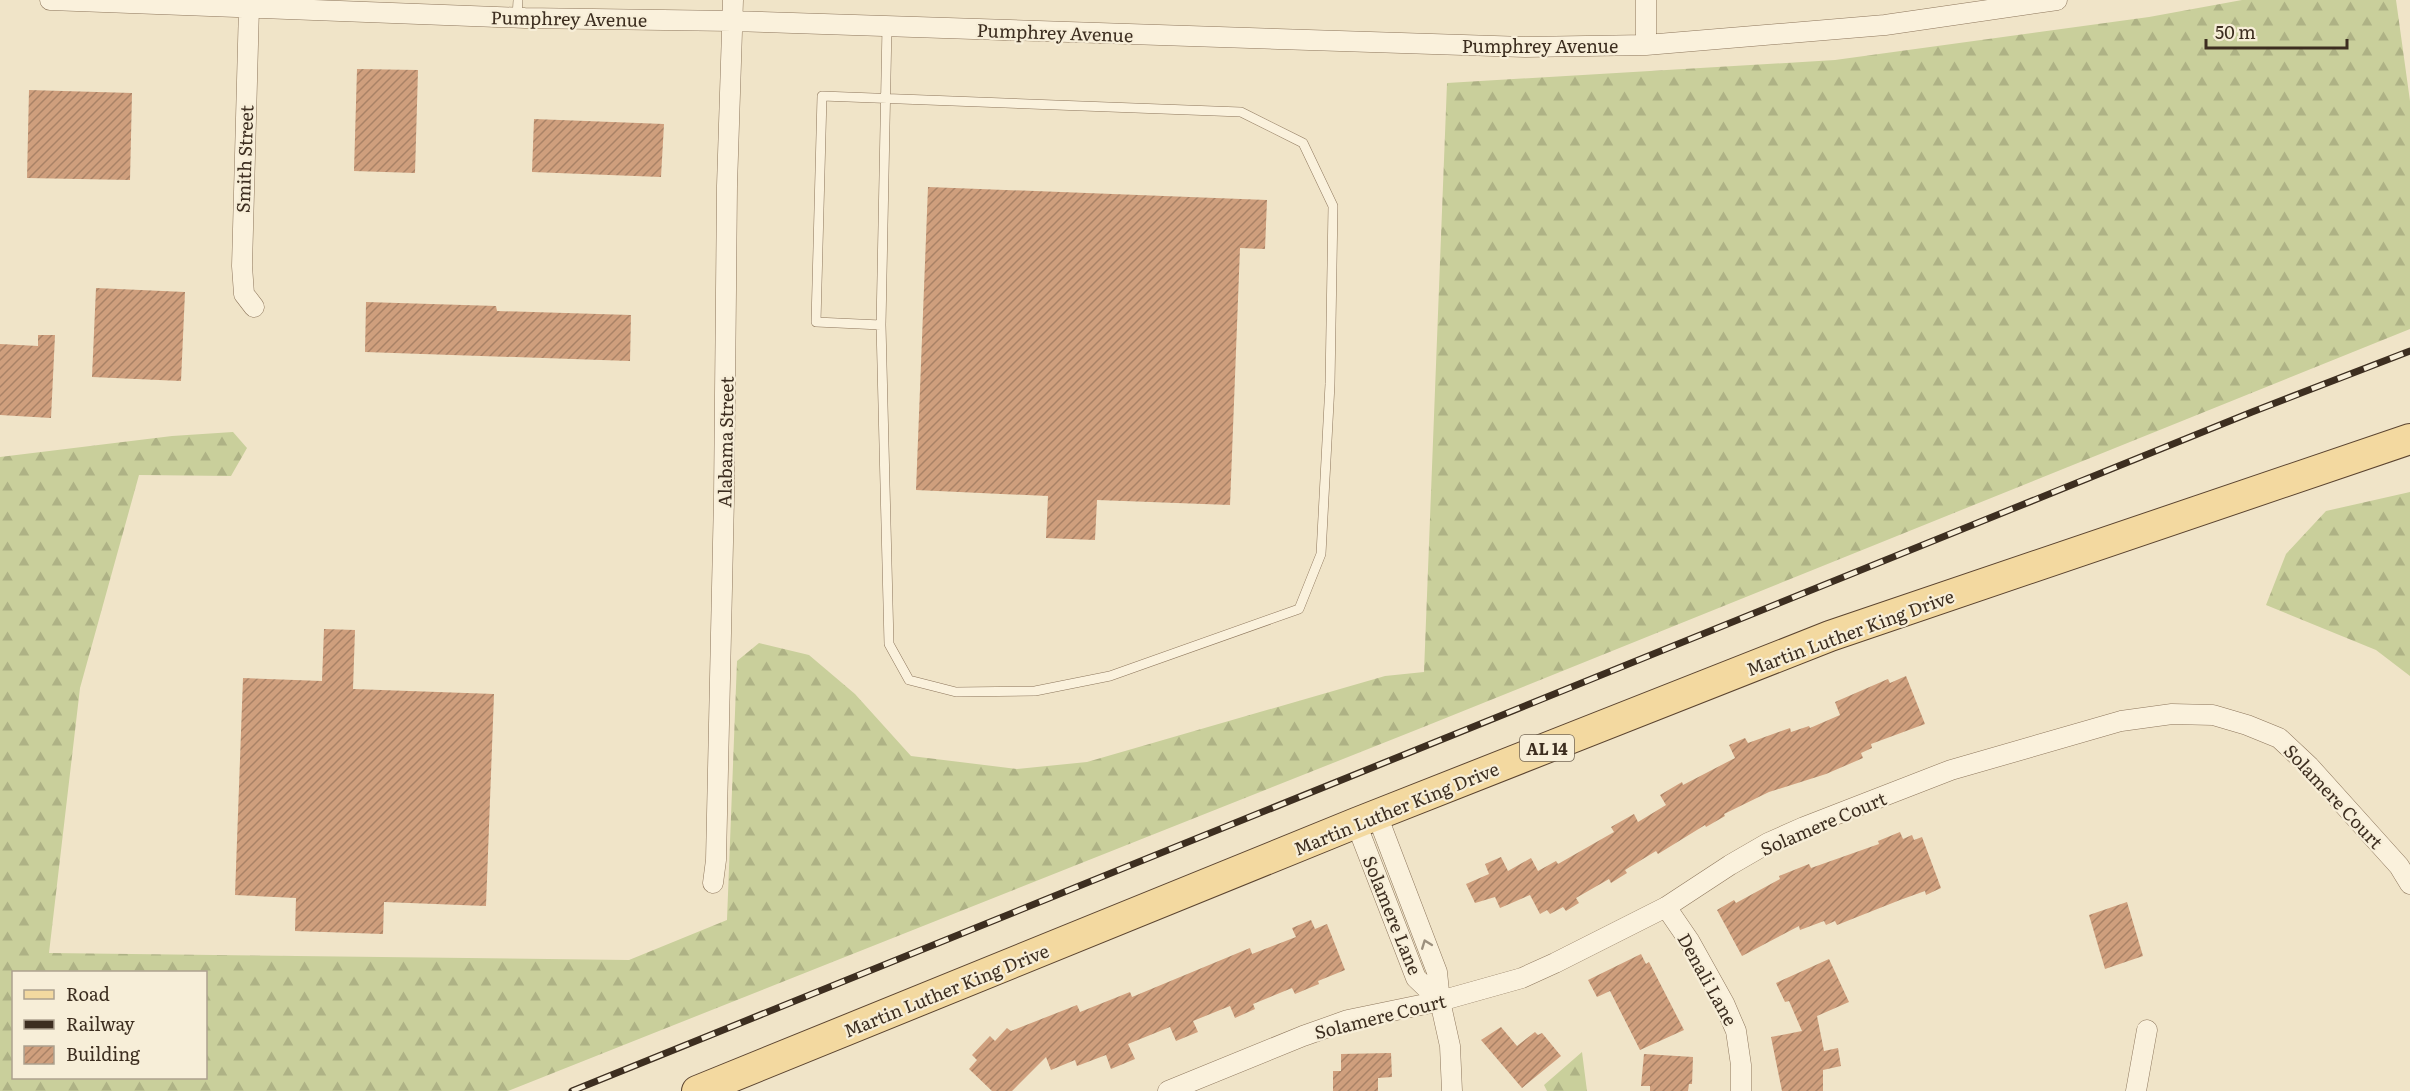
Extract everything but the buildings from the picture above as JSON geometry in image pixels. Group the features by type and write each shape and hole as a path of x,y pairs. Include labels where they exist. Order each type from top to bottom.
{"main road":[{"name":"Martin Luther King Drive","path":"697,1091 1366,819 1830,636 2410,439"}],"street":[{"name":"Pumphrey Avenue","path":"50,0 249,7 518,9 732,21 1525,47 1647,45 1885,26 2057,0"},
{"name":"Alabama Street","path":"713,883 716,860 727,186 733,0"},
{"path":"1646,0 1647,45"},
{"name":"Smith Street","path":"249,7 242,266 244,294 254,307"},
{"name":"Solamere Court","path":"1168,1091 1348,1020 1440,1001 1522,978 1573,955 1665,907 1768,843 1804,827 1951,770 2121,721 2172,714 2213,715 2247,725 2278,738 2309,766 2399,866 2410,884"},
{"name":"Solamere Lane","path":"1366,819 1437,972 1440,1001 1450,1046 1452,1091"},
{"name":"Denali Lane","path":"1665,907 1690,942 1724,1003 1736,1031 1741,1065 1741,1091"},
{"path":"2136,1091 2147,1030"}],"lane":[{"path":"881,325 816,322 822,96 884,98 1241,112 1303,143 1333,206 1330,384 1321,554 1299,609 1110,676 1035,691 956,692 909,680 889,644 881,325 884,98 887,26"}],"green space":[{"path":"2242,0 2396,0 2410,101 2410,329 1421,728 508,1091 0,1091 0,457 172,436 233,432 247,448 231,476 139,475 80,688 49,953 629,960 727,920 737,661 759,643 809,655 855,694 911,756 1017,769 1087,762 1385,676 1424,672 1447,83 1835,60 2149,17"},
{"path":"2410,492 2410,676 2376,650 2266,605 2286,554 2326,511"},
{"path":"1582,1052 1587,1091 1547,1091 1544,1085"}],"railway":[{"path":"572,1091 2252,412 2410,351"}]}
